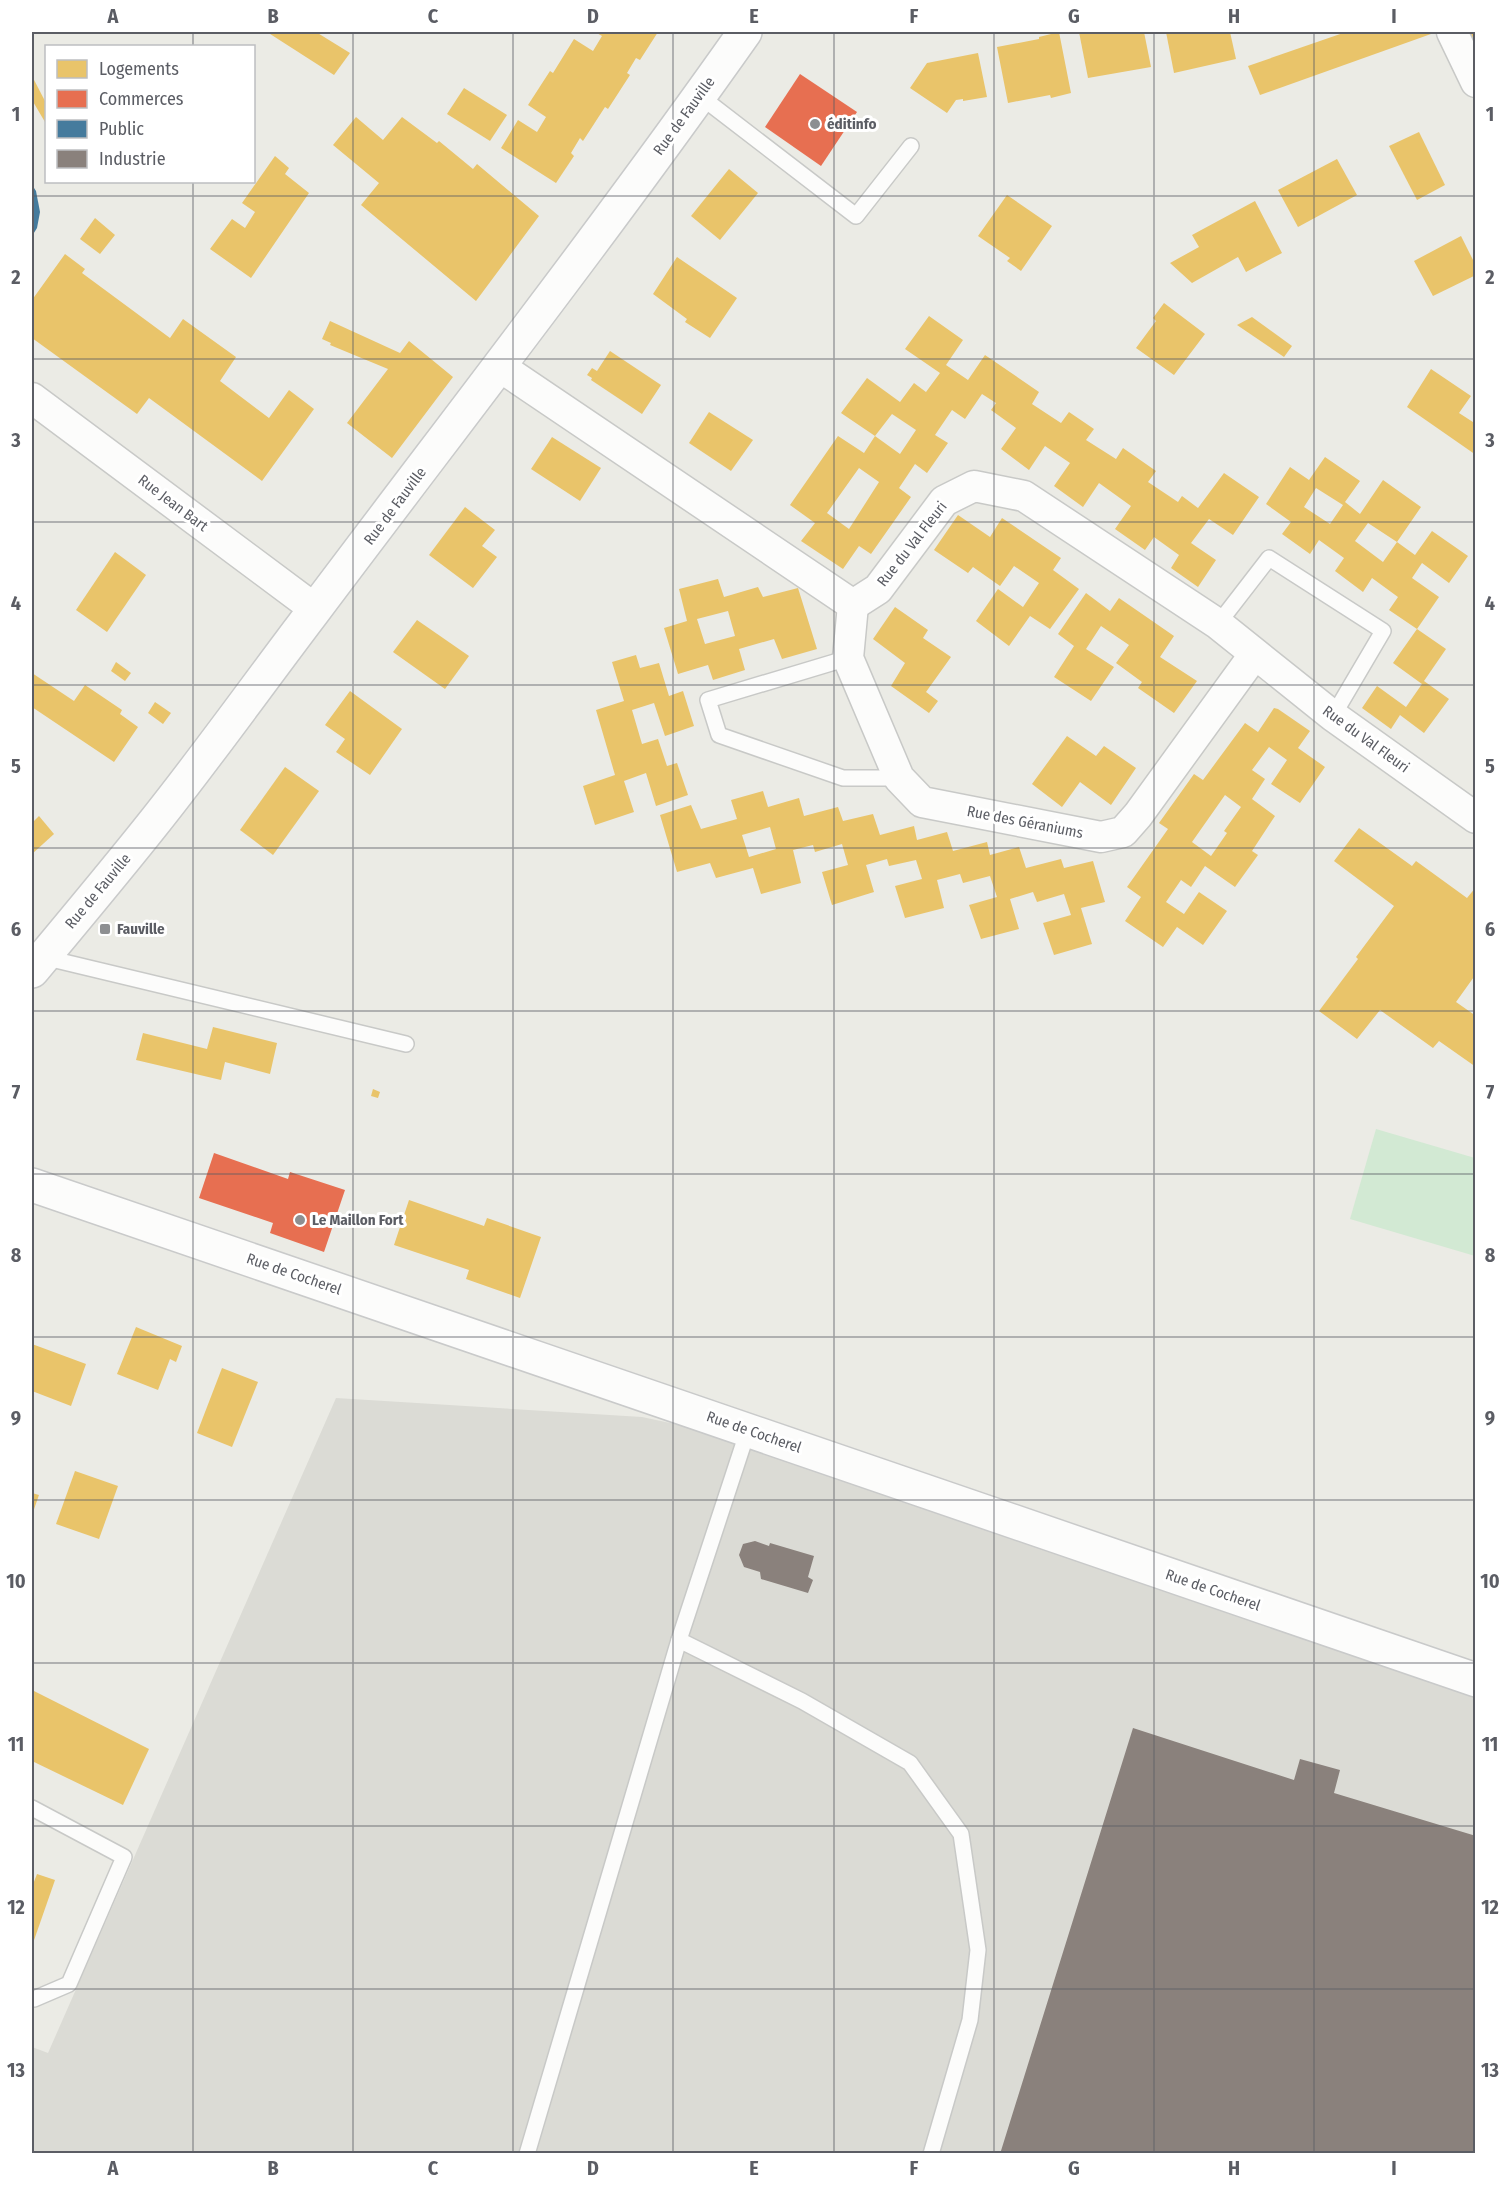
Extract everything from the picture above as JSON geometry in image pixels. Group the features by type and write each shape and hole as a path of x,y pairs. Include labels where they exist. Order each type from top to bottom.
{"street":[{"name":"Rue de Fauville","path":"37,964 151,826 499,366 745,32"},
{"path":"1452,32 1476,82"},
{"path":"499,366 853,605"},
{"name":"Rue Jean Bart","path":"32,398 315,609"},
{"name":"Rue du Val Fleuri","path":"853,605 878,589 944,501 974,486 1024,496 1218,624 1333,717 1476,819"},
{"name":"Rue des Géraniums","path":"853,605 848,658 899,778 922,802 1101,837 1123,832 1138,815 1254,655"},
{"name":"Rue de Cocherel","path":"32,1185 1476,1680"}],"lane":[{"path":"700,96 856,216 911,146"},
{"path":"1218,624 1269,558 1383,631 1333,717"},
{"path":"848,658 708,700 719,735 843,778 899,778"},
{"path":"37,964 406,1044"},
{"path":"527,2154 679,1640 748,1430"},
{"path":"679,1640 802,1701 910,1763 962,1834 978,1950 970,2020 931,2154"},
{"path":"32,1808 124,1857 69,1984 33,1998"}],"shaded area":[{"path":"336,1398 642,1417 820,1455 1475,1680 1475,2153 32,2153 32,2047 48,2053"}],"green space":[{"path":"1376,1129 1475,1158 1475,1256 1350,1219"}],"building: Logements":[{"path":"267,32 316,32 350,53 334,75"},
{"path":"595,32 658,32 640,60 636,58 627,73 630,75 608,109 605,107 583,141 580,138 571,153 574,156 556,183 501,148 518,120 537,132 546,117 528,105 550,71 553,73 574,39 593,51 602,36"},
{"path":"1059,32 1071,93 1051,98 1050,95 1008,103 997,47 1039,39 1039,37"},
{"path":"1079,32 1144,32 1151,67 1088,78"},
{"path":"1166,32 1230,32 1236,59 1174,73"},
{"path":"1346,32 1430,32 1431,34 1260,95 1248,66"},
{"path":"1468,32 1476,32 1476,46"},
{"path":"978,53 987,97 956,100 947,113 910,88 927,63"},
{"path":"32,76 45,101 45,122 32,100"},
{"path":"464,88 507,115 490,141 447,114"},
{"path":"356,117 383,140 402,117 437,143 439,141 473,169 477,164 539,216 476,301 361,205 379,183 333,145"},
{"path":"1419,132 1445,185 1417,200 1389,146"},
{"path":"275,156 289,168 285,174 309,193 251,278 210,249 232,219 245,228 255,212 242,203"},
{"path":"1337,159 1357,195 1298,227 1278,190"},
{"path":"729,169 758,193 720,240 691,216"},
{"path":"1007,195 1052,226 1021,271 1007,261 1010,258 978,236"},
{"path":"1255,201 1282,253 1246,272 1238,257 1192,283 1170,263 1199,247 1192,235"},
{"path":"95,218 115,235 100,254 80,239"},
{"path":"1461,236 1476,266 1476,275 1433,296 1414,261"},
{"path":"65,254 85,269 82,273 170,338 183,319 236,357 220,381 269,418 289,390 314,409 262,481 149,398 137,414 32,338 32,300"},
{"path":"677,257 737,298 710,338 685,322 687,319 653,294"},
{"path":"1164,303 1205,334 1174,375 1136,348 1156,321 1153,318"},
{"path":"929,316 963,340 946,365 968,380 985,355 1039,392 1032,404 1061,423 1069,412 1094,429 1086,440 1116,459 1123,448 1156,471 1148,482 1178,502 1182,496 1198,508 1224,473 1259,497 1233,535 1209,519 1191,543 1216,560 1198,587 1171,568 1179,555 1154,537 1145,550 1115,529 1131,506 1099,483 1083,507 1054,486 1070,463 1045,446 1029,470 1001,449 1016,428 991,410 996,403 982,394 965,419 952,410 935,435 948,443 927,473 915,464 899,488 911,497 871,554 859,546 843,569 801,541 815,523 790,505 838,436 864,453 875,436 841,413 867,378 900,402 914,383 926,392 940,373 905,349","holes":["892,414 916,430 900,454 875,436","859,468 879,482 849,529 827,513"]},
{"path":"1252,317 1292,346 1284,357 1237,325"},
{"path":"330,321 400,353 409,341 453,377 392,458 347,423 388,369 330,345 331,343 322,339"},
{"path":"610,351 661,385 642,414 587,375 592,368 597,371"},
{"path":"1431,369 1471,396 1459,413 1476,424 1476,455 1407,407"},
{"path":"709,412 753,440 731,471 689,443"},
{"path":"552,437 601,468 580,501 531,469"},
{"path":"1325,457 1360,481 1345,502 1360,514 1383,480 1421,507 1397,542 1415,555 1432,531 1468,556 1449,583 1422,563 1412,578 1439,597 1417,629 1389,610 1398,597 1372,578 1363,592 1335,571 1344,558 1319,540 1310,554 1282,534 1291,522 1266,504 1290,467 1309,480","holes":["1316,488 1343,505 1330,524 1304,507","1368,523 1397,542 1383,562 1355,541"]},
{"path":"465,507 495,530 482,546 497,557 473,588 429,555"},
{"path":"958,515 990,537 1002,518 1061,558 1053,570 1079,589 1050,629 1030,616 1009,646 976,621 998,589 1023,607 1039,583 1014,566 1000,586 973,567 968,573 934,550"},
{"path":"115,552 146,575 107,632 76,610"},
{"path":"718,579 724,597 758,587 763,597 798,588 817,649 782,659 774,639 739,649 745,670 713,680 708,665 678,674 664,628 687,621 679,589","holes":["728,611 735,636 705,644 697,619"]},
{"path":"1086,593 1110,611 1119,598 1174,636 1160,657 1197,681 1174,713 1138,688 1142,682 1116,663 1129,645 1101,626 1086,649 1114,667 1091,701 1054,677 1074,646 1058,634"},
{"path":"895,607 928,630 923,638 951,657 926,692 938,701 929,713 891,686 905,663 873,639"},
{"path":"417,620 469,656 445,689 393,652"},
{"path":"1417,629 1446,649 1424,681 1449,699 1424,733 1400,715 1391,729 1362,708 1377,686 1406,707 1422,684 1393,663"},
{"path":"636,655 640,668 659,663 669,696 683,691 694,726 665,736 654,703 632,710 642,744 658,739 667,766 677,763 688,795 656,806 646,773 624,781 634,812 595,825 583,786 615,775 596,710 624,701 612,662"},
{"path":"116,662 131,673 125,681 111,671"},
{"path":"32,673 74,701 85,685 122,710 120,714 138,727 114,762 32,707"},
{"path":"350,691 402,729 370,775 336,752 345,739 325,725"},
{"path":"155,702 171,713 163,724 148,713"},
{"path":"1274,708 1278,709 1310,731 1298,748 1325,767 1300,803 1271,784 1287,760 1269,747 1252,770 1265,779 1252,799 1275,816 1252,851 1258,855 1235,887 1205,866 1191,887 1181,880 1166,902 1184,914 1199,892 1227,911 1203,945 1177,927 1163,947 1125,921 1141,897 1127,887 1168,829 1159,823 1194,774 1203,780 1245,723 1258,732","holes":["1225,795 1241,807 1224,831 1227,833 1211,856 1192,842"]},
{"path":"1067,736 1096,756 1104,746 1136,768 1111,805 1080,782 1062,807 1032,784"},
{"path":"285,767 319,791 273,855 240,830"},
{"path":"763,791 768,807 799,798 804,816 838,807 843,821 873,814 880,835 914,826 917,840 947,832 953,851 987,842 990,855 1019,847 1026,868 1061,859 1064,868 1093,861 1105,902 1081,908 1092,944 1054,955 1043,923 1071,915 1064,894 1037,902 1033,892 1010,899 1019,929 981,939 969,905 997,897 990,876 963,883 960,874 937,880 944,908 905,918 895,886 922,879 916,860 889,866 887,859 866,865 874,892 832,905 822,872 848,865 842,844 815,852 813,845 793,850 801,883 761,894 753,868 716,878 710,863 677,872 660,815 691,805 701,829 737,819 731,800","holes":["770,827 776,849 749,857 742,835"]},
{"path":"39,816 54,834 32,854 32,823"},
{"path":"1359,828 1412,866 1416,861 1467,898 1476,887 1476,974 1456,1002 1476,1016 1476,1067 1439,1041 1433,1048 1380,1010 1357,1039 1319,1011 1394,906 1334,861"},
{"path":"213,1027 277,1043 270,1074 225,1062 221,1080 136,1060 143,1033 207,1049"},
{"path":"373,1089 380,1092 378,1098 371,1096"},
{"path":"409,1200 484,1226 487,1218 541,1237 520,1298 466,1279 469,1270 394,1245"},
{"path":"136,1327 182,1346 176,1362 170,1359 158,1390 117,1374"},
{"path":"32,1344 86,1364 71,1406 32,1391"},
{"path":"222,1368 258,1382 232,1447 197,1433"},
{"path":"75,1471 118,1486 99,1539 56,1524"},
{"path":"32,1493 39,1495 32,1515"},
{"path":"32,1690 149,1749 123,1805 32,1761"},
{"path":"37,1874 55,1880 32,1946 32,1887"}],"building: Commerces":[{"path":"800,74 857,112 821,166 765,127"},
{"path":"214,1153 288,1179 290,1172 345,1190 324,1252 270,1233 273,1223 199,1198"}],"building: Public":[{"path":"32,185 36,191 40,212 37,228 32,236"}],"building: Industrie":[{"path":"755,1541 814,1556 808,1577 813,1580 808,1593 761,1579 760,1572 744,1567 739,1555 743,1544"},
{"path":"1133,1728 1294,1780 1300,1759 1340,1770 1334,1793 1476,1836 1476,2154 1000,2154"}],"place":[{"name":"éditinfo","path":"815,124"},
{"name":"Fauville","path":"105,929"},
{"name":"Le Maillon Fort","path":"300,1220"}]}
